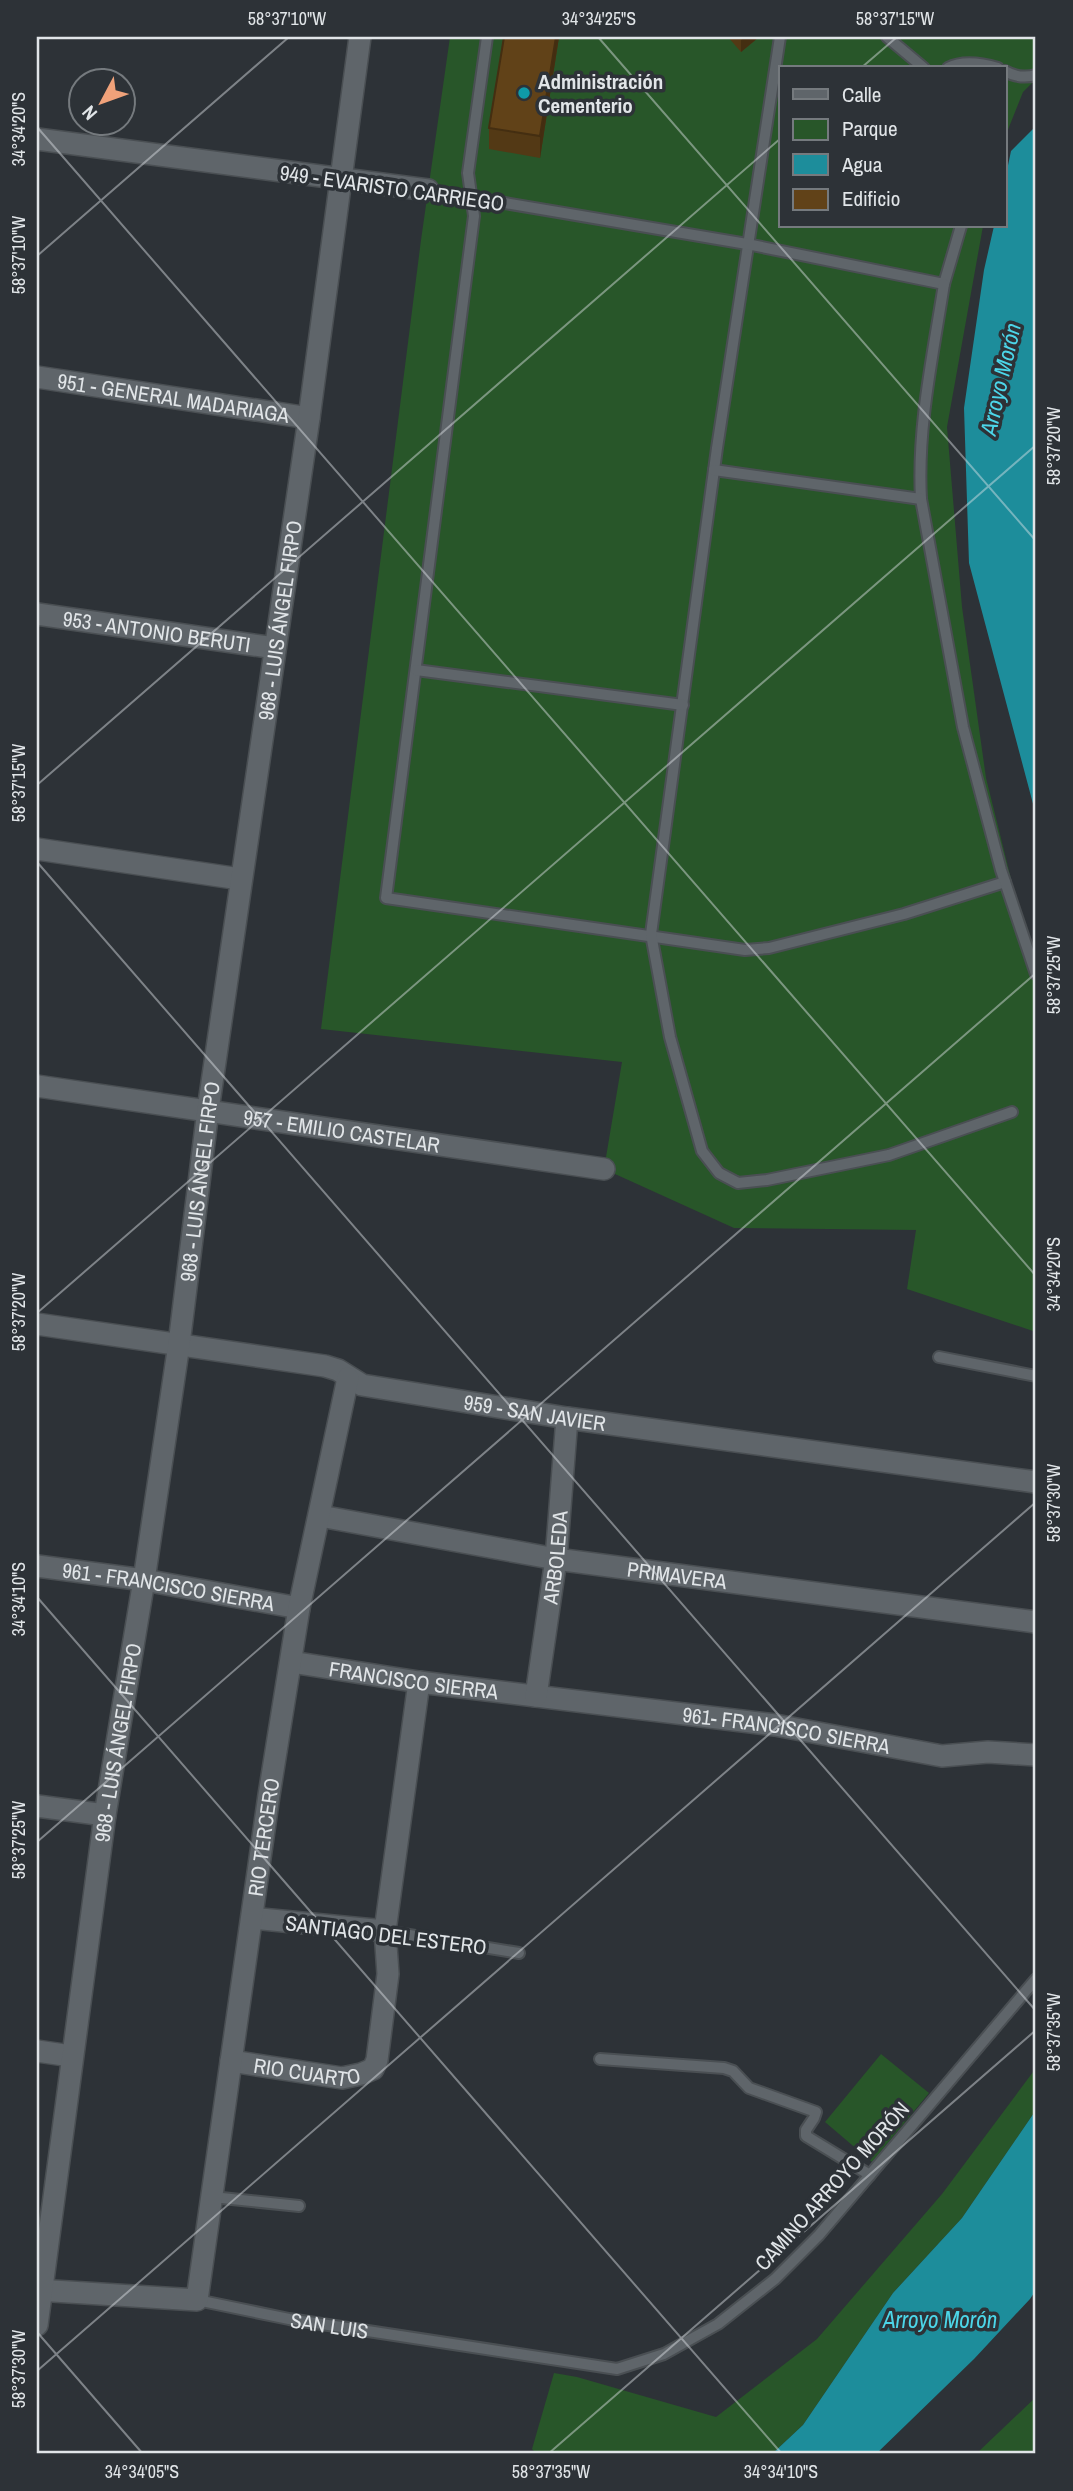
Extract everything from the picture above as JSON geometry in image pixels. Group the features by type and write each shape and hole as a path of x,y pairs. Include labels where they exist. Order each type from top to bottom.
{"street":[{"name":"968 - LUIS ÁNGEL FIRPO","path":"37,2325 39,2290 71,2056 179,1344 208,1110 309,418 360,37"},
{"name":"949 - EVARISTO CARRIEGO","path":"37,139 428,190"},
{"name":"951 - GENERAL MADARIAGA","path":"37,377 309,418"},
{"name":"953 - ANTONIO BERUTI","path":"37,614 275,648"},
{"path":"37,849 240,879"},
{"name":"957 - EMILIO CASTELAR","path":"37,1086 604,1169"},
{"name":"959 - SAN JAVIER","path":"37,1324 325,1366 338,1370 362,1385 567,1418 1036,1482"},
{"name":"RIO TERCERO","path":"197,2300 269,1795 299,1608 348,1378"},
{"name":"ARBOLEDA","path":"536,1696 556,1559 567,1418"},
{"name":"PRIMAVERA","path":"320,1517 556,1559 1036,1622"},
{"name":"961 - FRANCISCO SIERRA","path":"37,1566 144,1580 299,1608"},
{"name":"FRANCISCO SIERRA","path":"291,1661 419,1682 536,1696"},
{"path":"385,1931 419,1682"},
{"name":"961- FRANCISCO SIERRA","path":"536,1696 775,1725 942,1756 988,1752 1036,1755"},
{"path":"37,1806 106,1815"},
{"name":"SANTIAGO DEL ESTERO","path":"253,1918 385,1931"},
{"name":"RIO CUARTO","path":"231,2062 342,2078 373,2069 377,2060 388,1974 385,1931"},
{"path":"37,2051 71,2056"},
{"name":"SAN LUIS","path":"39,2290 197,2300"}],"lane":[{"path":"487,37 468,173 474,216 386,898 651,934 745,950 769,948 904,914 1005,882"},
{"path":"780,37 714,470 651,934 670,1037 702,1151 719,1173 738,1182 767,1180 889,1155 1012,1112"},
{"path":"887,37 922,66"},
{"path":"952,66 957,63 992,66"},
{"path":"1006,72 1027,78 1036,75"},
{"name":"949 - EVARISTO CARRIEGO","path":"428,190 747,244 944,284"},
{"path":"960,228 944,284 922,427 919,465 921,499 963,727 1005,882 1036,974"},
{"path":"714,470 921,499"},
{"path":"416,670 683,705"},
{"path":"939,1357 1036,1376"},
{"name":"SANTIAGO DEL ESTERO","path":"385,1931 519,1953"},
{"name":"CAMINO ARROYO MORÓN","path":"617,2370 664,2354 718,2324 748,2302 802,2253 1036,1979"},
{"path":"600,2059 724,2067 733,2071 749,2088 816,2112 806,2130 806,2136 870,2175"},
{"path":"212,2197 299,2206"},
{"name":"SAN LUIS","path":"197,2300 289,2319 617,2370"}],"green space":[{"path":"450,37 1036,37 1036,79 1023,92 1006,134 1006,66 779,66 779,228 983,228 947,427 962,607 986,778 1016,899 1036,955 1036,1332 907,1289 916,1230 734,1228 604,1169 622,1062 321,1029 421,240"},
{"path":"881,2054 929,2093 872,2162 825,2122"},
{"path":"1036,2068 1036,2110 962,2218 893,2293 803,2425 772,2454 537,2454 532,2449 554,2373 577,2377 716,2417 817,2339 942,2194"},
{"path":"1036,2397 1036,2454 976,2454"}],"water":[{"name":"Arroyo Morón","path":"1036,126 1036,815 969,563 964,408 984,270 994,228 1006,228 1006,175 1011,151"},
{"name":"Arroyo Morón","path":"1036,2110 1036,2290 1030,2299 974,2359 876,2454 772,2454 803,2425 893,2293 962,2218"}],"building":[{"name":"Administración Cementerio","path":"504,37 556,37 540,136 489,128"}],"place":[{"name":"Administración Cementerio","path":"524,93"}]}
